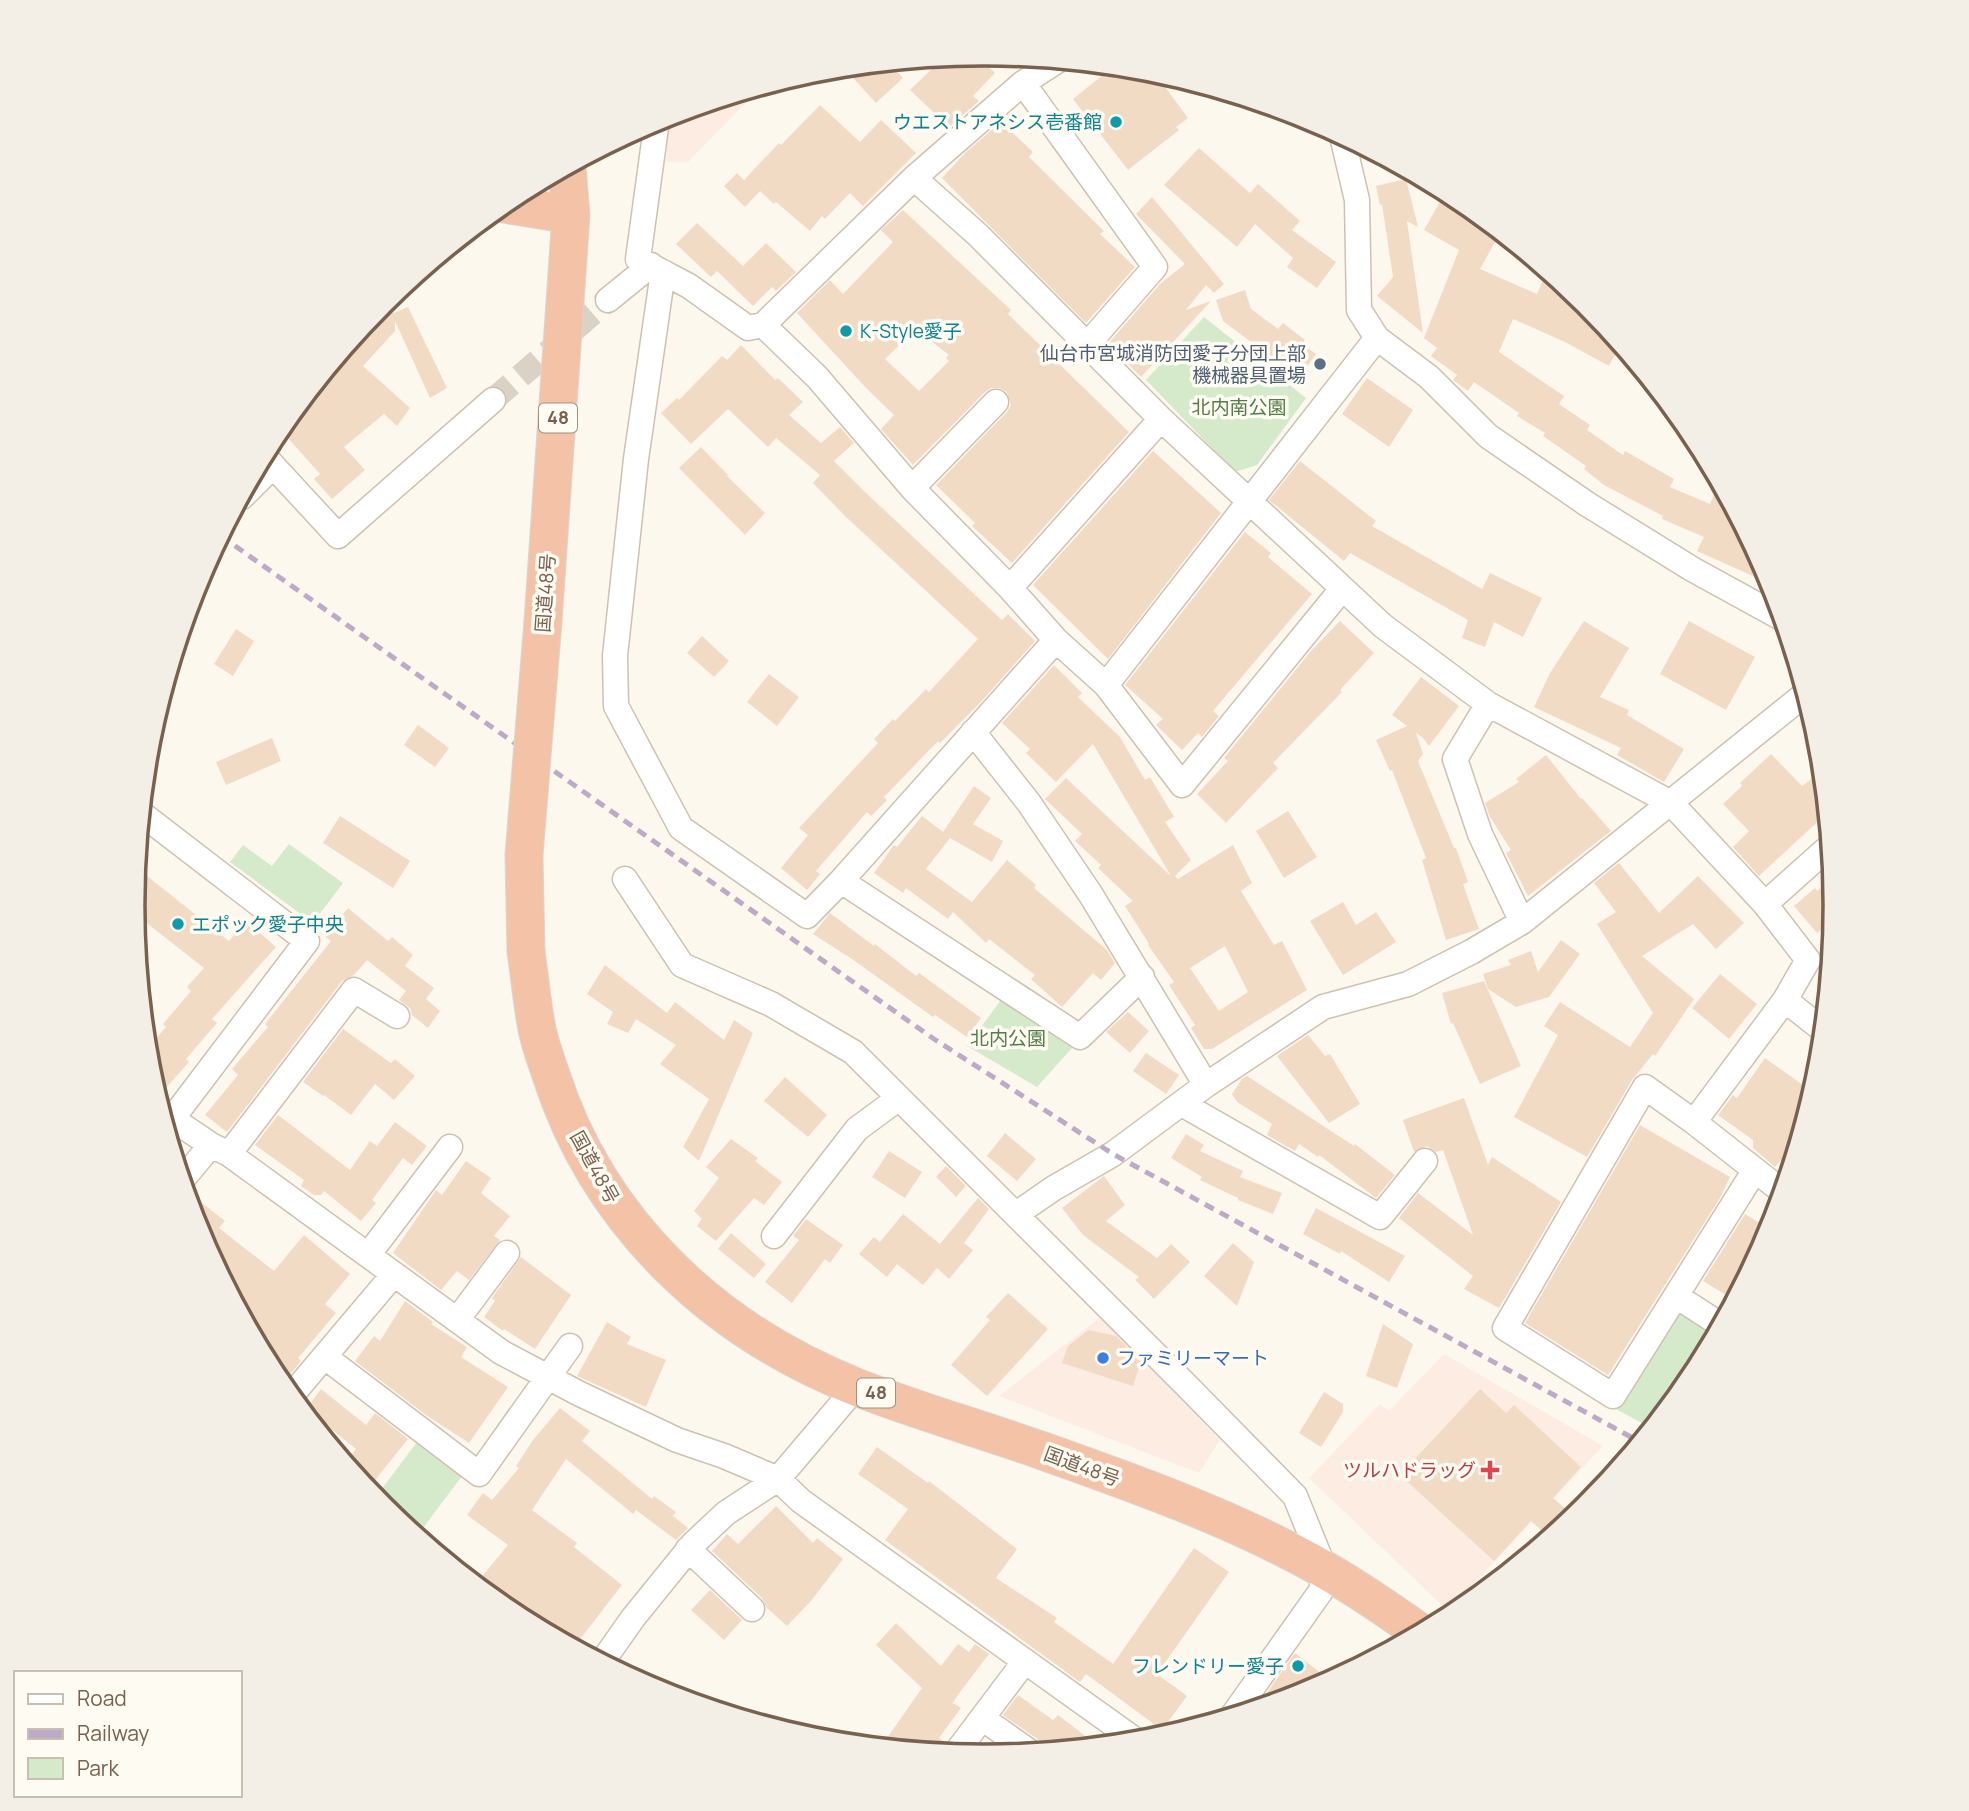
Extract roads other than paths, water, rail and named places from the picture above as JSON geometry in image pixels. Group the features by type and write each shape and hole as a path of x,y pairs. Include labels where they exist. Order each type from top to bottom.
{"highway":[{"name":"48","path":"571,215 584,169"},
{"name":"48","path":"568,177 571,215"},
{"path":"520,207 571,215"},
{"name":"国道48号","path":"571,215 524,855 526,952 537,1031 559,1100 585,1157 615,1205 653,1250 697,1294 746,1329 800,1361 856,1387 1043,1451 1247,1531 1325,1570 1412,1627"}],"street":[{"path":"655,134 638,259 689,286 748,328 763,325 914,177 1023,83 1045,69"},
{"path":"1023,83 1155,267 1087,345"},
{"path":"1345,148 1357,200 1359,310 1377,338 1429,377 1488,436 1587,504 1692,569 1770,612"},
{"path":"914,177 978,235 1161,419 1383,626 1488,704 1671,803 1765,904 1808,960 1785,1000 1695,1122"},
{"path":"608,300 657,268"},
{"path":"657,268 615,656 616,706 681,828 807,916 1056,640"},
{"path":"763,325 817,377 912,488 1010,588 1056,640 1106,685 1182,785 1342,589"},
{"path":"1106,685 1377,338"},
{"path":"271,464 338,536 493,400"},
{"path":"912,488 996,402"},
{"path":"1010,588 1161,419"},
{"path":"1016,1214 1054,1188 1113,1154 1206,1086 1323,1007 1408,984 1522,922 1798,700"},
{"path":"1488,704 1455,759 1480,834 1522,922"},
{"path":"973,732 1029,803 1091,895 1206,1086"},
{"path":"150,820 307,941 171,1110"},
{"path":"1765,904 1822,853"},
{"path":"625,879 682,965 771,1004 853,1052 1295,1496 1325,1570 1321,1591 1241,1704"},
{"path":"841,881 1080,1037 1142,977"},
{"path":"190,1174 220,1150 354,990 397,1016"},
{"path":"1785,1000 1815,1023"},
{"path":"1755,1170 1613,1396 1505,1328 1646,1087 1695,1122 1775,1186"},
{"path":"774,1236 856,1129 900,1098"},
{"path":"1182,1104 1380,1217 1424,1161"},
{"path":"173,1119 501,1352 677,1440 778,1479 801,1501 1124,1732"},
{"path":"368,1255 450,1147"},
{"path":"457,1320 507,1253"},
{"path":"298,1388 394,1274"},
{"path":"1676,1296 1714,1320"},
{"path":"325,1357 479,1474 550,1378 570,1346"},
{"path":"607,1655 688,1549 726,1513 778,1479 856,1387"},
{"path":"688,1549 752,1609"},
{"path":"963,1744 1026,1661"},
{"path":"982,1718 1018,1743"}],"tunnel":[{"path":"493,400 608,300"}],"railway":[{"path":"229,541 934,1039 1113,1154 1632,1438"}],"place":[{"name":"ウエストアネシス壱番館","path":"1116,122"},
{"name":"K-Style愛子","path":"846,331"},
{"name":"仙台市宮城消防団愛子分団上部 機械器具置場","path":"1320,364"},
{"name":"エポック愛子中央","path":"178,924"},
{"name":"ファミリーマート","path":"1103,1358"},
{"name":"ツルハドラッグ","path":"1490,1470"},
{"name":"フレンドリー愛子","path":"1298,1666"}],"park label":[{"name":"北内南公園","path":"1239,407"},
{"name":"北内公園","path":"1008,1038"}]}
